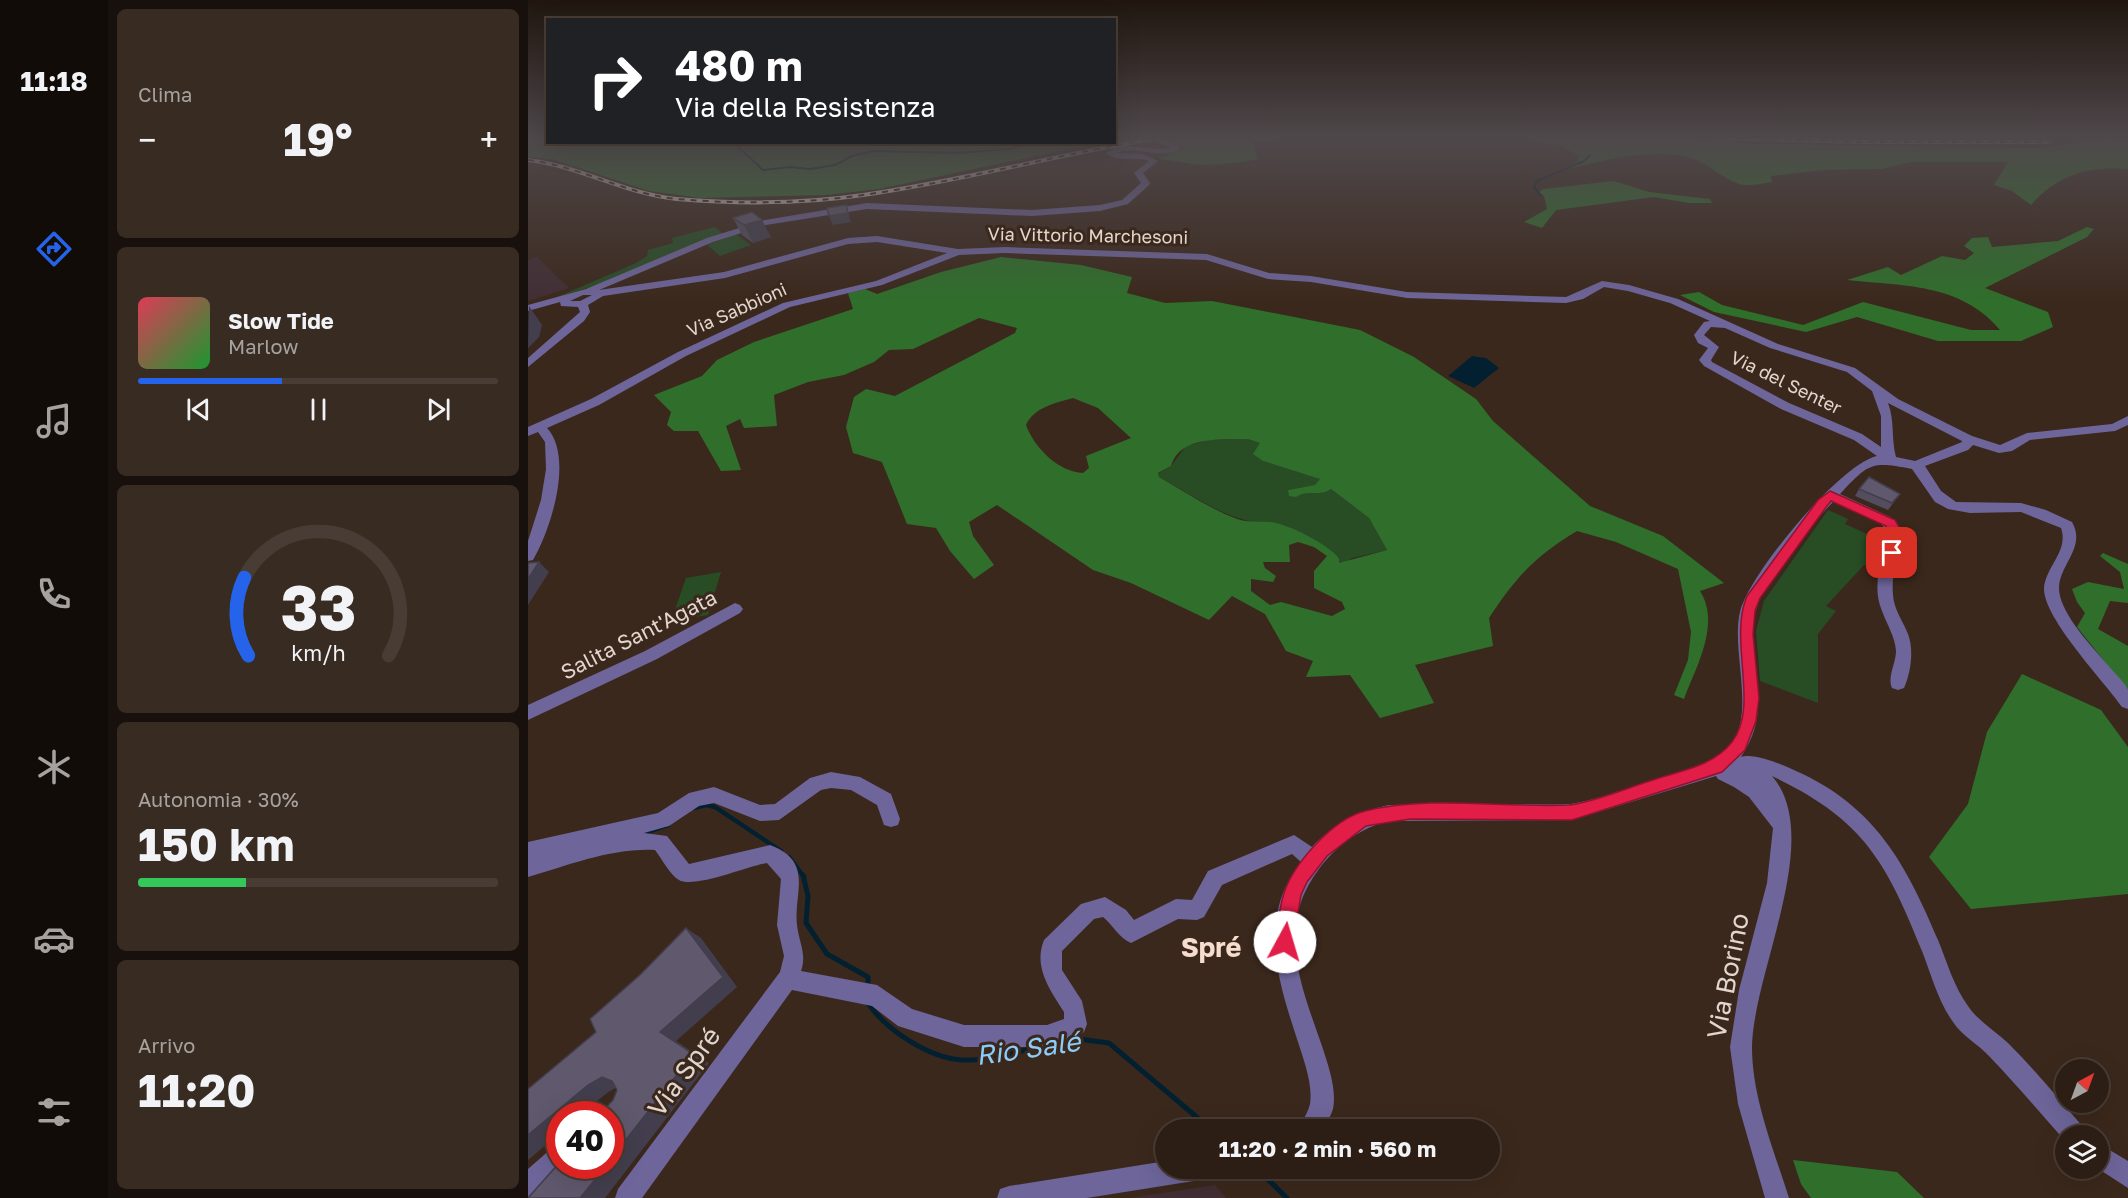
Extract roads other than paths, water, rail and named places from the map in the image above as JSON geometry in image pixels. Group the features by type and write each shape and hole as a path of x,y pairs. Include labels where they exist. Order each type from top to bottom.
{"street":[{"path":"528,308 593,293 738,231 765,223 855,207 1032,213 1115,206 1135,194"},
{"name":"Via Vittorio Marchesoni","path":"593,293 725,275 858,239 886,240 958,252 1005,250 1207,257 1268,276 1311,279 1407,295 1566,300 1579,297 1594,286 1612,285 1666,298 1737,327 1774,346 1851,370 1878,391 1968,439 1999,449 2008,448 2027,437 2115,427 2128,420"},
{"name":"Via Sabbioni","path":"534,430 600,399 682,354 787,305 879,283 958,252"},
{"path":"568,300 582,304 592,300 593,293"},
{"path":"528,364 580,319 585,312 582,304"},
{"name":"Via del Senter","path":"1737,327 1708,324 1699,335 1702,341 1714,347 1705,360 1708,364 1785,406 1858,437 1882,460"},
{"path":"1878,391 1887,416 1882,460"},
{"name":"Via Sabbioni","path":"528,556 544,515 551,480 551,440 534,430"},
{"path":"1737,765 1751,710 1746,634 1748,611 1768,576 1848,475 1882,460 1916,465 1964,447 1968,439"},
{"path":"1916,465 1939,497 1953,506 1978,509 2014,507 2034,510 2067,525 2069,543 2066,555 2055,573 2052,597 2070,626 2128,702"},
{"path":"1830,495 1885,520 1897,532 1886,569 1885,597 1901,635 1904,653 1898,684"},
{"name":"Salita Sant'Agata","path":"528,713 651,655 735,609"},
{"path":"1316,1119 1321,1109 1322,1091 1285,960 1286,925 1292,894 1313,860 1362,814 1572,812 1709,771 1737,765 1758,764 1799,780 1852,813 1868,828 1880,843 1905,891 1958,1011 1993,1044 2066,1125"},
{"name":"Via Borino","path":"1737,765 1764,780 1779,801 1783,817 1783,833 1774,888 1745,1012 1741,1048 1748,1093 1777,1198"},
{"path":"528,851 662,820 695,799 714,795 760,813 778,812 816,784 831,780 854,783 885,800 891,819"},
{"name":"Via Spré","path":"528,868 597,848 645,840 660,842 684,873 699,873 749,856 770,854 785,864 792,881 786,924 796,959 787,979 627,1198"},
{"path":"787,979 855,994 877,996 906,1018 964,1036 1047,1036 1064,1032 1076,1024 1074,1009 1052,973 1051,947 1088,911 1106,907 1119,917 1131,933 1176,909 1197,910 1215,878 1294,844 1313,860"},
{"path":"2109,1163 2128,1176"},
{"path":"528,1186 546,1169"},
{"path":"1009,1198 1155,1175"}],"water":[{"path":"1472,356 1486,358 1499,368 1474,388 1448,376"}],"waterway":[{"name":"Rio Salé","path":"694,808 706,805 715,807 781,851"},
{"name":"Rio Salé","path":"641,834 668,825"},
{"name":"Rio Salé","path":"789,857 803,876"},
{"name":"Rio Salé","path":"803,876 808,896 806,923 827,954 868,977 868,986"},
{"name":"Rio Salé","path":"868,1003 886,1023 909,1041 949,1058 982,1059 1041,1046"},
{"name":"Rio Salé","path":"1071,1038 1109,1043 1199,1119"},
{"name":"Rio Salé","path":"1267,1179 1287,1198"}],"railway":[{"path":"648,194 677,199 723,202 793,202 867,194"}],"district":[{"name":"Spré","path":"1211,948"}]}
